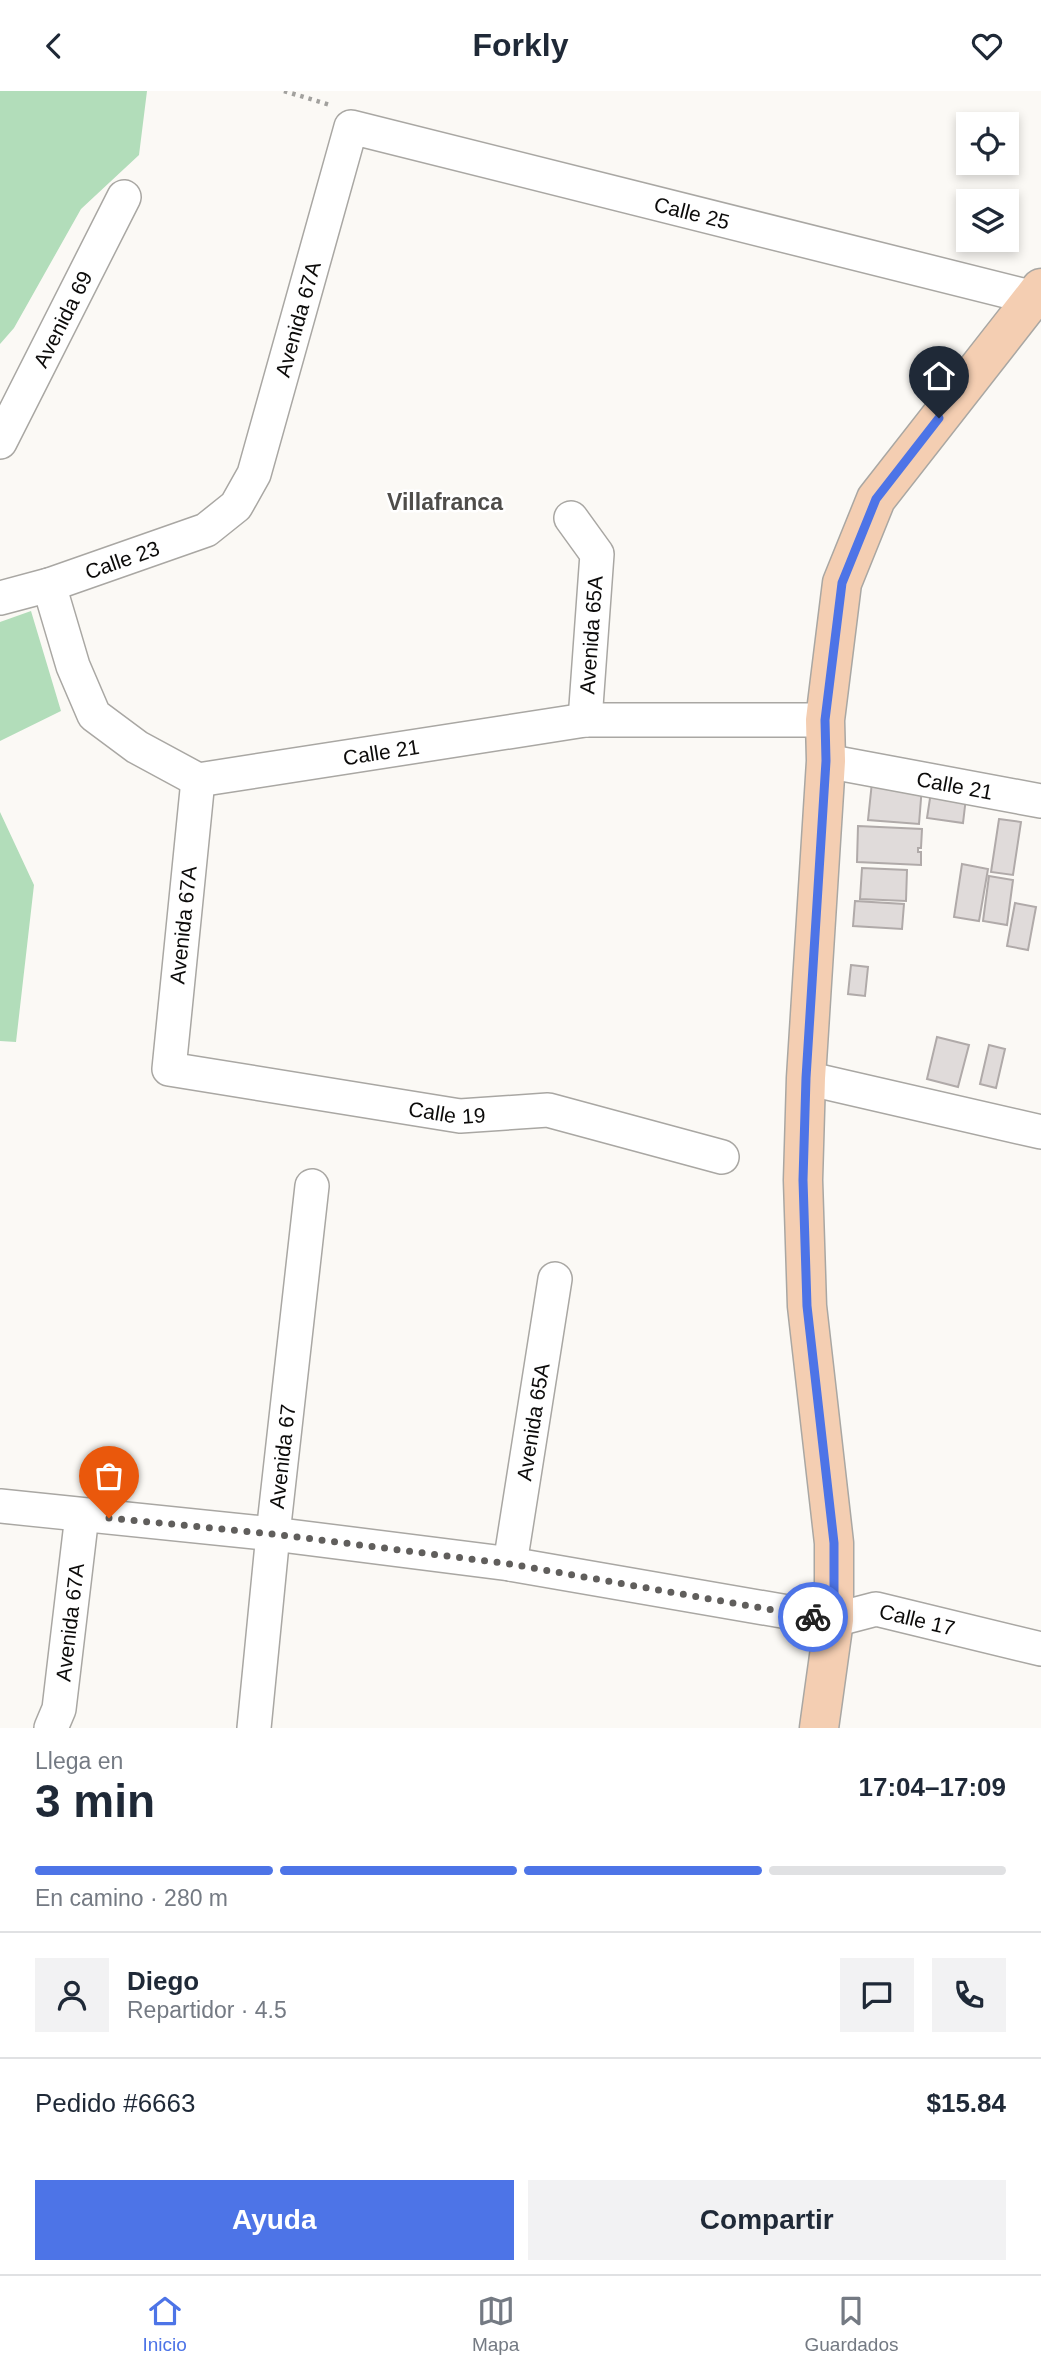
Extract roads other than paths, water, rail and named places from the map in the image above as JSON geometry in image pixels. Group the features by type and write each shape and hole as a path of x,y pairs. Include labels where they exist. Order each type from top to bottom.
{"street":[{"name":"Calle 25","path":"351,127 1038,293"},
{"name":"Avenida 67A","path":"236,506 254,474 351,127"},
{"name":"Avenida 69","path":"0,442 124,197"},
{"path":"819,1728 834,1620 834,1543 807,1306 803,1180 806,1078 826,761 825,720 842,583 876,499 1038,293"},
{"name":"Calle 23","path":"0,598 49,585 206,530 236,506"},
{"name":"Avenida 65A","path":"571,517 597,554 585,720"},
{"path":"49,585 72,666 94,715 137,747 198,780"},
{"name":"Calle 21","path":"198,780 585,720 825,720"},
{"name":"Calle 21","path":"826,761 1041,801"},
{"name":"Avenida 67A","path":"169,1069 198,780"},
{"name":"Calle 19","path":"169,1069 460,1116 548,1110 722,1157"},
{"path":"806,1078 1041,1132"},
{"name":"Avenida 67","path":"254,1728 312,1186"},
{"name":"Avenida 65A","path":"510,1564 555,1279"},
{"name":"Calle 17","path":"0,1506 273,1534 510,1564 834,1620 876,1609 1041,1649"},
{"name":"Avenida 67A","path":"51,1728 59,1709 82,1515"}],"district":[{"name":"Villafranca","path":"445,502"}]}
